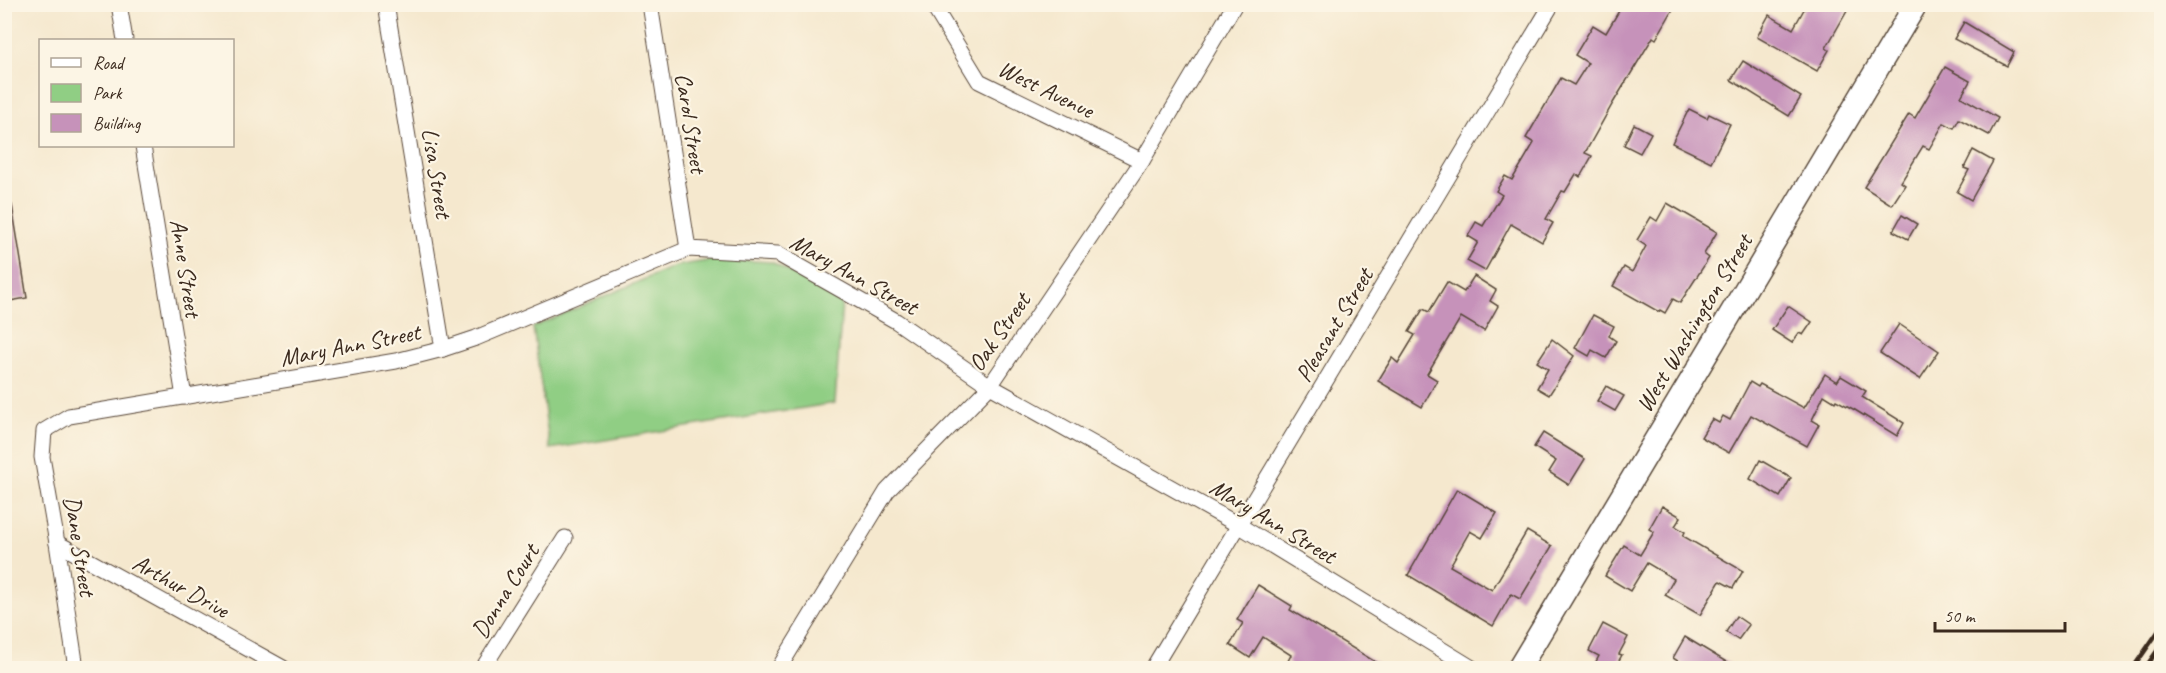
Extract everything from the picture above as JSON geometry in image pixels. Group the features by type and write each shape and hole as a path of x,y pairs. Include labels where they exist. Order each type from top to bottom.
{"main road":[{"name":"West Washington Street","path":"1519,669 1916,4"}],"street":[{"path":"119,4 125,39"},
{"name":"Lisa Street","path":"386,4 443,350"},
{"name":"Carol Street","path":"650,4 688,249"},
{"name":"West Avenue","path":"932,4 979,81 1142,161"},
{"name":"Oak Street","path":"779,669 888,492 990,386 1142,161 1236,4"},
{"name":"Pleasant Street","path":"1153,669 1552,4"},
{"name":"Anne Street","path":"143,147 184,397"},
{"name":"Mary Ann Street","path":"44,431 69,416 396,361 443,350 688,249 778,254 896,321 990,386 1240,526 1472,669"},
{"name":"Dane Street","path":"44,431 42,458 76,669"},
{"name":"Donna Court","path":"483,669 565,538"},
{"name":"Arthur Drive","path":"57,543 283,669"}],"green space":[{"path":"719,259 772,262 842,302 835,403 550,449 533,327 675,266"}],"building":[{"path":"1623,4 1676,4 1656,39 1653,37 1585,153 1592,156 1580,177 1576,174 1565,192 1562,191 1546,219 1553,223 1542,242 1511,224 1485,271 1467,261 1478,242 1468,236 1476,222 1483,226 1502,195 1496,191 1505,176 1512,180 1534,143 1526,138 1561,78 1574,85 1588,63 1575,55 1593,25 1606,33"},
{"path":"1807,4 1851,4 1826,48 1829,50 1817,71 1757,37 1769,15 1793,29"},
{"path":"1964,22 2014,52 2007,66 1954,39"},
{"path":"1743,61 1801,97 1789,116 1731,80"},
{"path":"1945,67 1970,81 1961,97 1998,118 1989,135 1959,119 1954,128 1944,123 1929,149 1923,146 1901,182 1905,185 1892,205 1864,187 1909,114 1915,118"},
{"path":"1689,109 1707,118 1709,114 1730,124 1711,162 1672,143"},
{"path":"1634,124 1651,133 1640,153 1624,145"},
{"path":"1973,150 1993,161 1971,200 1957,192 1969,170 1964,168"},
{"path":"1667,203 1717,232 1704,254 1709,258 1680,303 1673,299 1665,313 1660,310 1659,312 1613,286 1624,267 1632,272 1646,246 1637,240 1651,217 1657,221"},
{"path":"4,205 12,205 27,298 4,302"},
{"path":"1902,215 1917,224 1908,239 1893,231"},
{"path":"1474,276 1496,290 1490,301 1498,306 1484,331 1461,317 1427,374 1437,380 1422,407 1378,381 1392,358 1398,363 1415,335 1409,332 1423,309 1429,312 1447,282 1464,292"},
{"path":"1788,306 1812,322 1803,335 1799,333 1792,343 1772,330"},
{"path":"1593,315 1614,326 1609,336 1616,341 1606,358 1592,350 1589,356 1575,348"},
{"path":"1899,324 1939,351 1920,379 1880,353"},
{"path":"1552,339 1574,356 1549,395 1537,388 1548,369 1537,362"},
{"path":"1825,374 1837,382 1841,376 1866,391 1862,397 1904,423 1897,436 1855,410 1824,395 1812,420 1819,424 1807,446 1751,415 1729,453 1701,437 1712,419 1719,423 1723,416 1730,420 1750,382 1758,387 1760,384 1804,408"},
{"path":"1606,386 1624,396 1615,411 1597,401"},
{"path":"1543,433 1585,459 1569,485 1549,472 1556,461 1534,447"},
{"path":"1760,460 1791,478 1780,497 1750,479"},
{"path":"1457,489 1497,513 1482,538 1470,531 1450,566 1492,590 1527,531 1552,546 1520,599 1511,594 1493,626 1408,575"},
{"path":"1662,506 1681,517 1675,526 1685,532 1683,536 1743,571 1733,588 1720,581 1700,615 1665,595 1674,579 1647,563 1630,591 1605,576 1624,545 1640,555 1654,532 1649,529"},
{"path":"1258,585 1292,606 1290,610 1387,669 1297,669 1287,663 1291,655 1263,637 1250,658 1230,645 1243,623 1237,620"},
{"path":"1736,616 1749,625 1738,640 1726,632"},
{"path":"1603,624 1628,637 1614,669 1592,669 1599,656 1589,651"},
{"path":"1685,637 1738,669 1690,669 1673,658"}],"railway":[{"path":"2133,668 2162,626"},
{"path":"2145,668 2162,644"}]}
